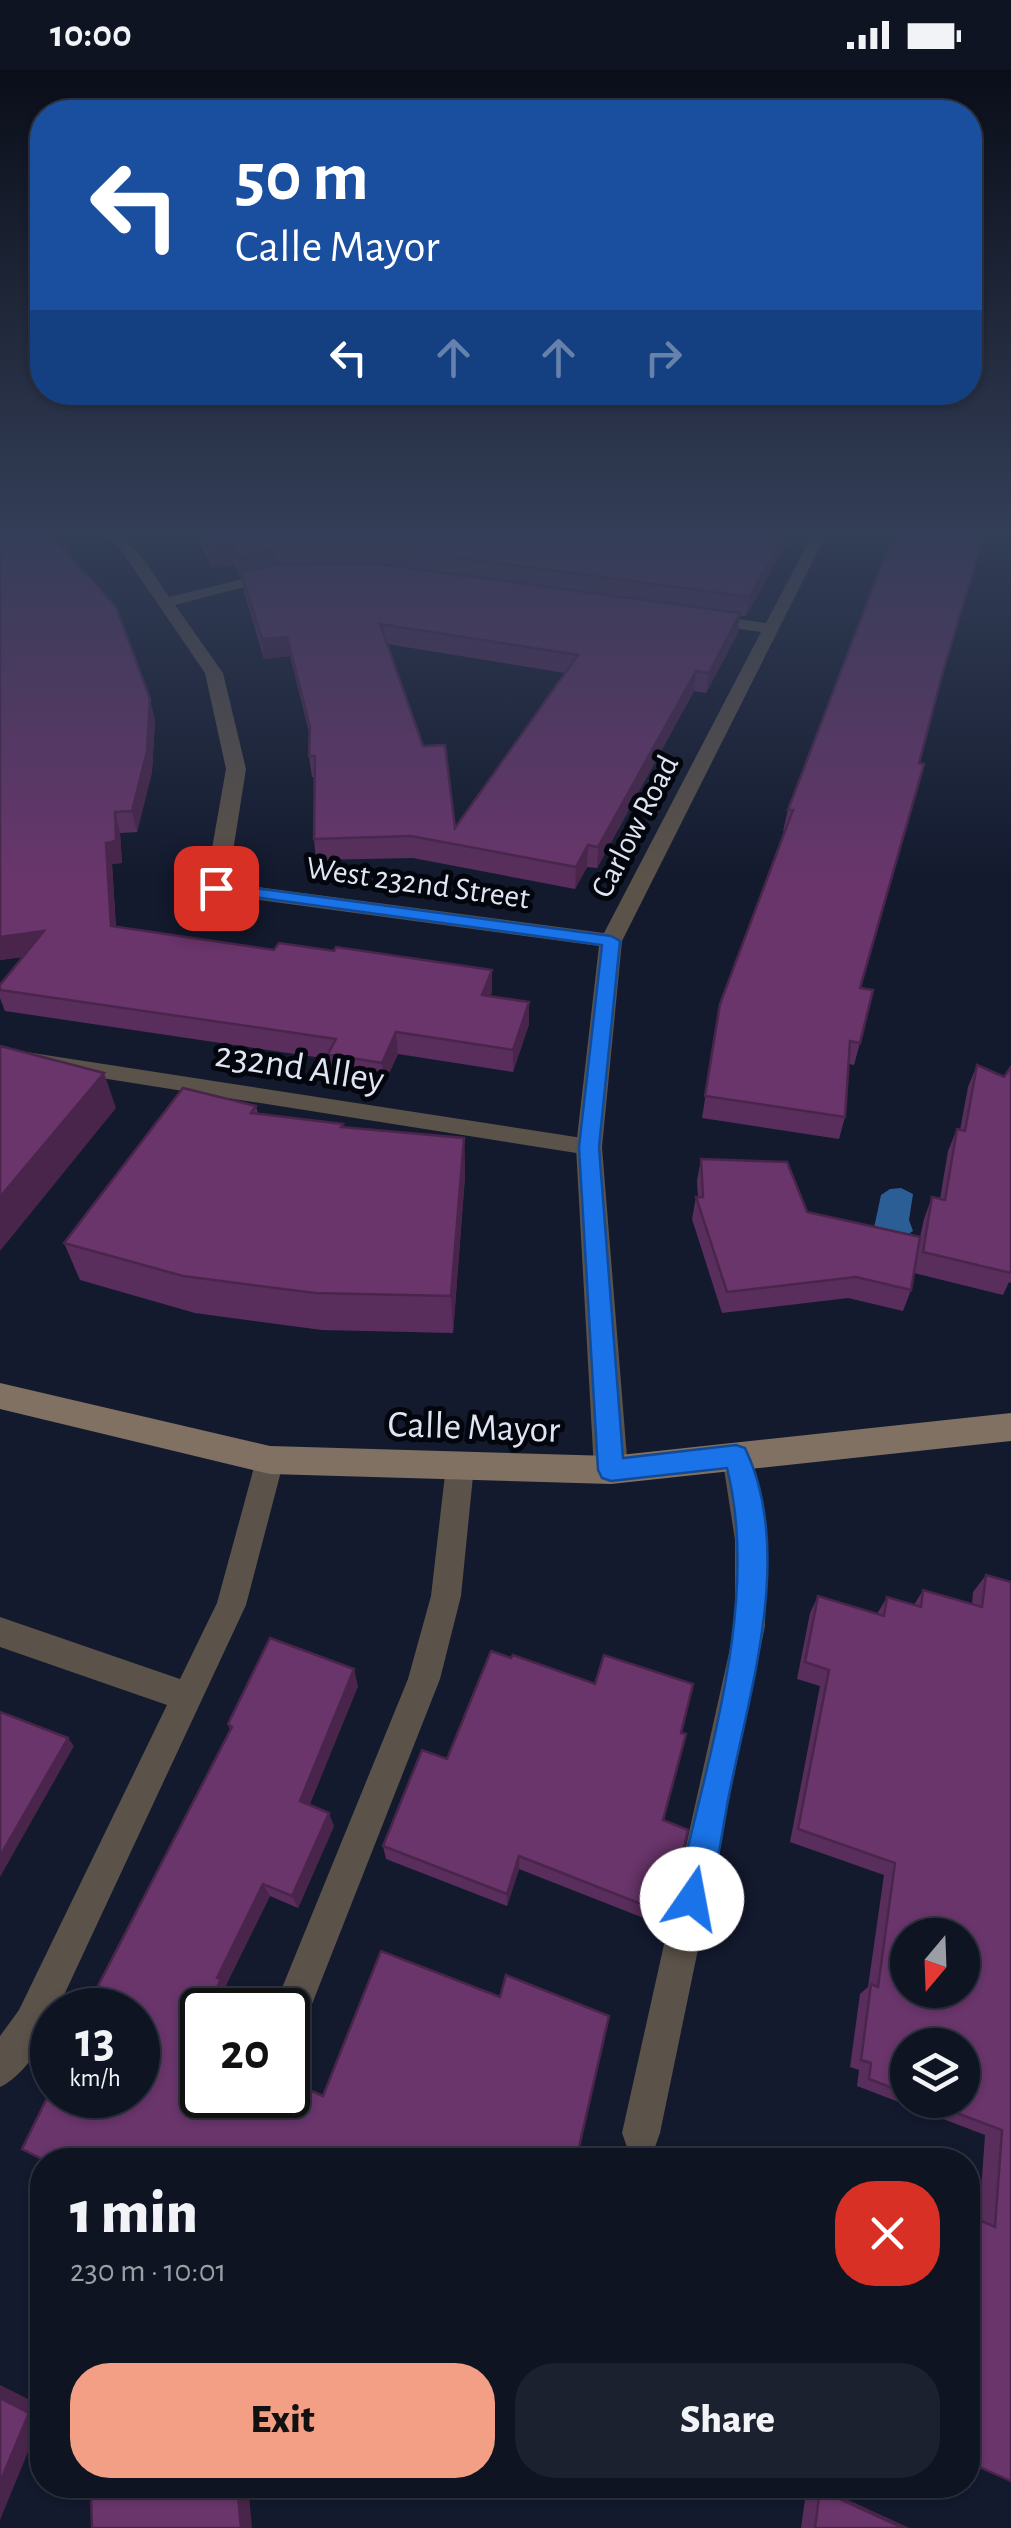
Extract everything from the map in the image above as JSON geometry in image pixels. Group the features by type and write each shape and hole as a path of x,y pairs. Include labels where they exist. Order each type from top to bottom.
{"street":[{"name":"West 232nd Street","path":"199,650 214,673 236,770 216,888 611,941"},
{"name":"Carlow Road","path":"611,1470 589,1147 611,941 763,650"},
{"name":"Calle Mayor","path":"0,1396 270,1460 460,1466 611,1470 1011,1427"}],"lane":[{"name":"232nd Alley","path":"0,1054 589,1147"},
{"path":"642,2133 750,1626 753,1552 747,1496 736,1456"},
{"path":"0,2068 32,2022 230,1605 270,1460"},
{"path":"300,1988 424,1679 446,1596 460,1466"},
{"path":"0,1632 187,1697"}],"water":[{"path":"901,1188 913,1194 909,1220 913,1231 897,1242 874,1228 881,1195"}],"building":[{"path":"0,650 132,650 150,699 147,751 132,811 115,812 116,841 106,843 111,926 274,950 279,943 334,951 336,947 492,970 482,995 529,1002 513,1050 396,1032 382,1063 328,1054 336,1039 0,990 44,931 0,937"},
{"path":"290,650 389,650 423,746 445,745 455,828 578,655 544,650 721,650 709,673 696,671 598,847 588,845 576,867 411,836 314,839 315,756 309,756 310,727"},
{"path":"849,650 950,650 919,763 924,764 860,988 873,990 860,1043 850,1041 845,1117 705,1096 720,1004 793,810 788,810"},
{"path":"0,1046 104,1073 0,1197"},
{"path":"977,1065 1004,1077 1011,1067 1011,1273 923,1252 932,1197 945,1200 957,1129 965,1131"},
{"path":"183,1088 256,1106 251,1113 343,1124 341,1127 464,1138 451,1296 315,1293 183,1276 64,1243"},
{"path":"701,1159 787,1162 807,1212 920,1237 911,1290 856,1277 727,1292 696,1197 703,1197"},
{"path":"986,1575 1011,1582 1011,2481 980,2467 980,2220 995,2227 1002,2130 970,2118 980,2118 980,2028 890,2028 890,2087 869,2079 871,2063 861,2060 871,1984 878,1987 895,1863 798,1829 829,1670 805,1662 818,1596 884,1616 887,1597 921,1607 923,1590 982,1607"},
{"path":"270,1638 354,1669 300,1801 329,1813 292,1896 263,1884 217,1978 221,1979 217,1988 180,1988 180,2118 310,2118 310,2090 323,2096 381,1951 500,1997 506,1975 609,2016 579,2148 30,2148 30,2153 22,2149 37,2118 160,2118 160,1988 98,1986 232,1727 228,1724"},
{"path":"491,1651 595,1684 604,1655 693,1684 681,1733 686,1734 663,1820 688,1830 669,1915 519,1856 507,1894 383,1846 422,1750 447,1759"},
{"path":"0,1712 68,1738 0,1856"},
{"path":"0,2398 29,2413 0,2482"},
{"path":"91,2498 238,2498 241,2528 92,2528"},
{"path":"819,2498 837,2498 903,2528 815,2528"}],"route":[{"path":"216,888 611,941 589,1147 611,1470 736,1456 747,1496 753,1552 750,1626 692,1899"}]}
